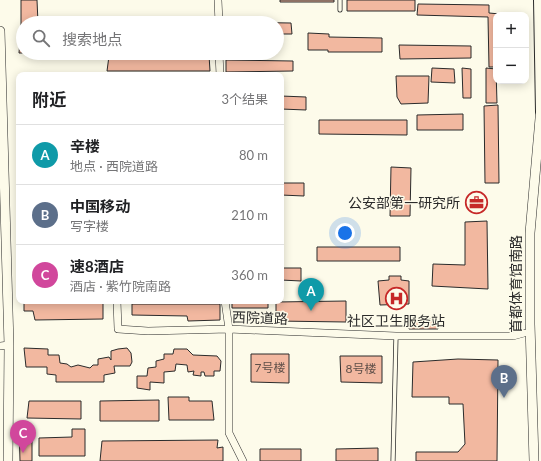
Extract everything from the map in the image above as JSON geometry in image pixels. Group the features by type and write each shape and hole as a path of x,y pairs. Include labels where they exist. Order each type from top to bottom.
{"main road":[{"name":"首都体育馆南路","path":"539,0 541,112"}],"street":[{"path":"218,0 218,16"},
{"path":"0,31 4,346 8,461"},
{"path":"219,60 220,72"},
{"name":"首都体育馆南路","path":"534,461 536,429 530,233 541,107"},
{"name":"西院道路","path":"116,304 118,329 148,331 229,329 396,336 513,336 524,333"},
{"path":"225,304 229,329 229,433 243,461"}],"lane":[{"path":"340,0 340,10"},
{"path":"393,461 396,336"}],"building":[{"path":"21,0 37,0 38,16 21,16"},
{"path":"280,0 334,0 334,2 280,2"},
{"path":"347,0 415,0 415,11 347,11"},
{"path":"418,4 489,5 489,13 493,13 493,67 489,67 488,17 417,15"},
{"path":"284,23 291,23 292,34 284,34"},
{"path":"308,33 329,34 329,37 382,38 382,52 328,52 328,50 308,50"},
{"path":"399,45 471,46 471,58 400,59"},
{"path":"108,60 209,60 210,71 107,71"},
{"path":"226,60 293,61 293,71 226,72"},
{"path":"432,68 454,69 455,83 431,82"},
{"path":"462,68 471,69 471,98 463,98"},
{"path":"486,68 493,69 493,84 496,84 497,103 486,103"},
{"path":"396,76 429,76 428,103 401,104 397,97"},
{"path":"284,96 306,97 306,110 284,109"},
{"path":"498,105 499,183 485,183 484,106"},
{"path":"463,114 463,130 417,130 417,115"},
{"path":"319,120 407,120 407,135 319,134"},
{"path":"391,167 411,168 410,216 390,216"},
{"path":"284,183 304,183 304,196 284,195"},
{"path":"487,221 488,289 432,286 433,264 465,265 465,222"},
{"path":"317,247 400,247 400,261 317,261"},
{"path":"284,268 301,268 301,281 284,280"},
{"path":"389,276 401,276 401,280 409,281 409,304 380,305 378,281 389,280"},
{"path":"346,301 346,322 276,321 276,304 284,304 284,302"},
{"path":"24,304 103,304 103,319 35,320 33,311 24,311"},
{"path":"132,304 220,304 220,320 188,321 187,316 132,315"},
{"path":"232,304 268,304 268,308 232,308"},
{"path":"409,319 437,319 438,329 409,329"},
{"path":"24,348 48,349 48,355 59,355 60,363 67,364 71,367 78,365 90,368 93,365 98,365 98,359 109,357 111,360 111,351 127,348 131,353 132,362 130,366 114,366 115,373 104,375 104,382 56,382 56,375 47,374 47,367 26,367"},
{"path":"174,349 187,349 193,355 217,356 221,361 220,371 214,371 214,376 205,376 204,372 201,372 201,376 193,375 194,371 188,372 187,365 176,364 175,371 164,372 164,383 150,382 150,390 137,388 137,376 147,376 148,368 156,367 156,361 164,359 164,354 173,354"},
{"path":"251,354 289,354 289,383 251,382"},
{"path":"340,356 382,356 382,383 341,382"},
{"path":"458,359 498,360 497,461 416,461 416,452 458,452 465,444 463,404 449,404 449,397 412,397 413,362"},
{"path":"168,397 189,397 189,401 212,401 214,420 169,420"},
{"path":"159,400 159,421 100,421 100,401"},
{"path":"29,401 81,401 81,419 27,418"},
{"path":"19,424 32,425 32,461 20,461"},
{"path":"72,429 85,429 85,456 39,456 39,438 72,437"},
{"path":"218,440 217,448 223,447 223,461 100,461 102,441"},
{"path":"378,448 378,461 336,461 336,449"},
{"path":"260,449 301,449 301,461 260,461"}],"place":[{"name":"公安部第一研究所","path":"476,203"},
{"name":"社区卫生服务站","path":"396,299"},
{"name":"辛楼","path":"311,311"},
{"name":"中国移动","path":"504,398"},
{"name":"速8酒店","path":"23,453"}]}
